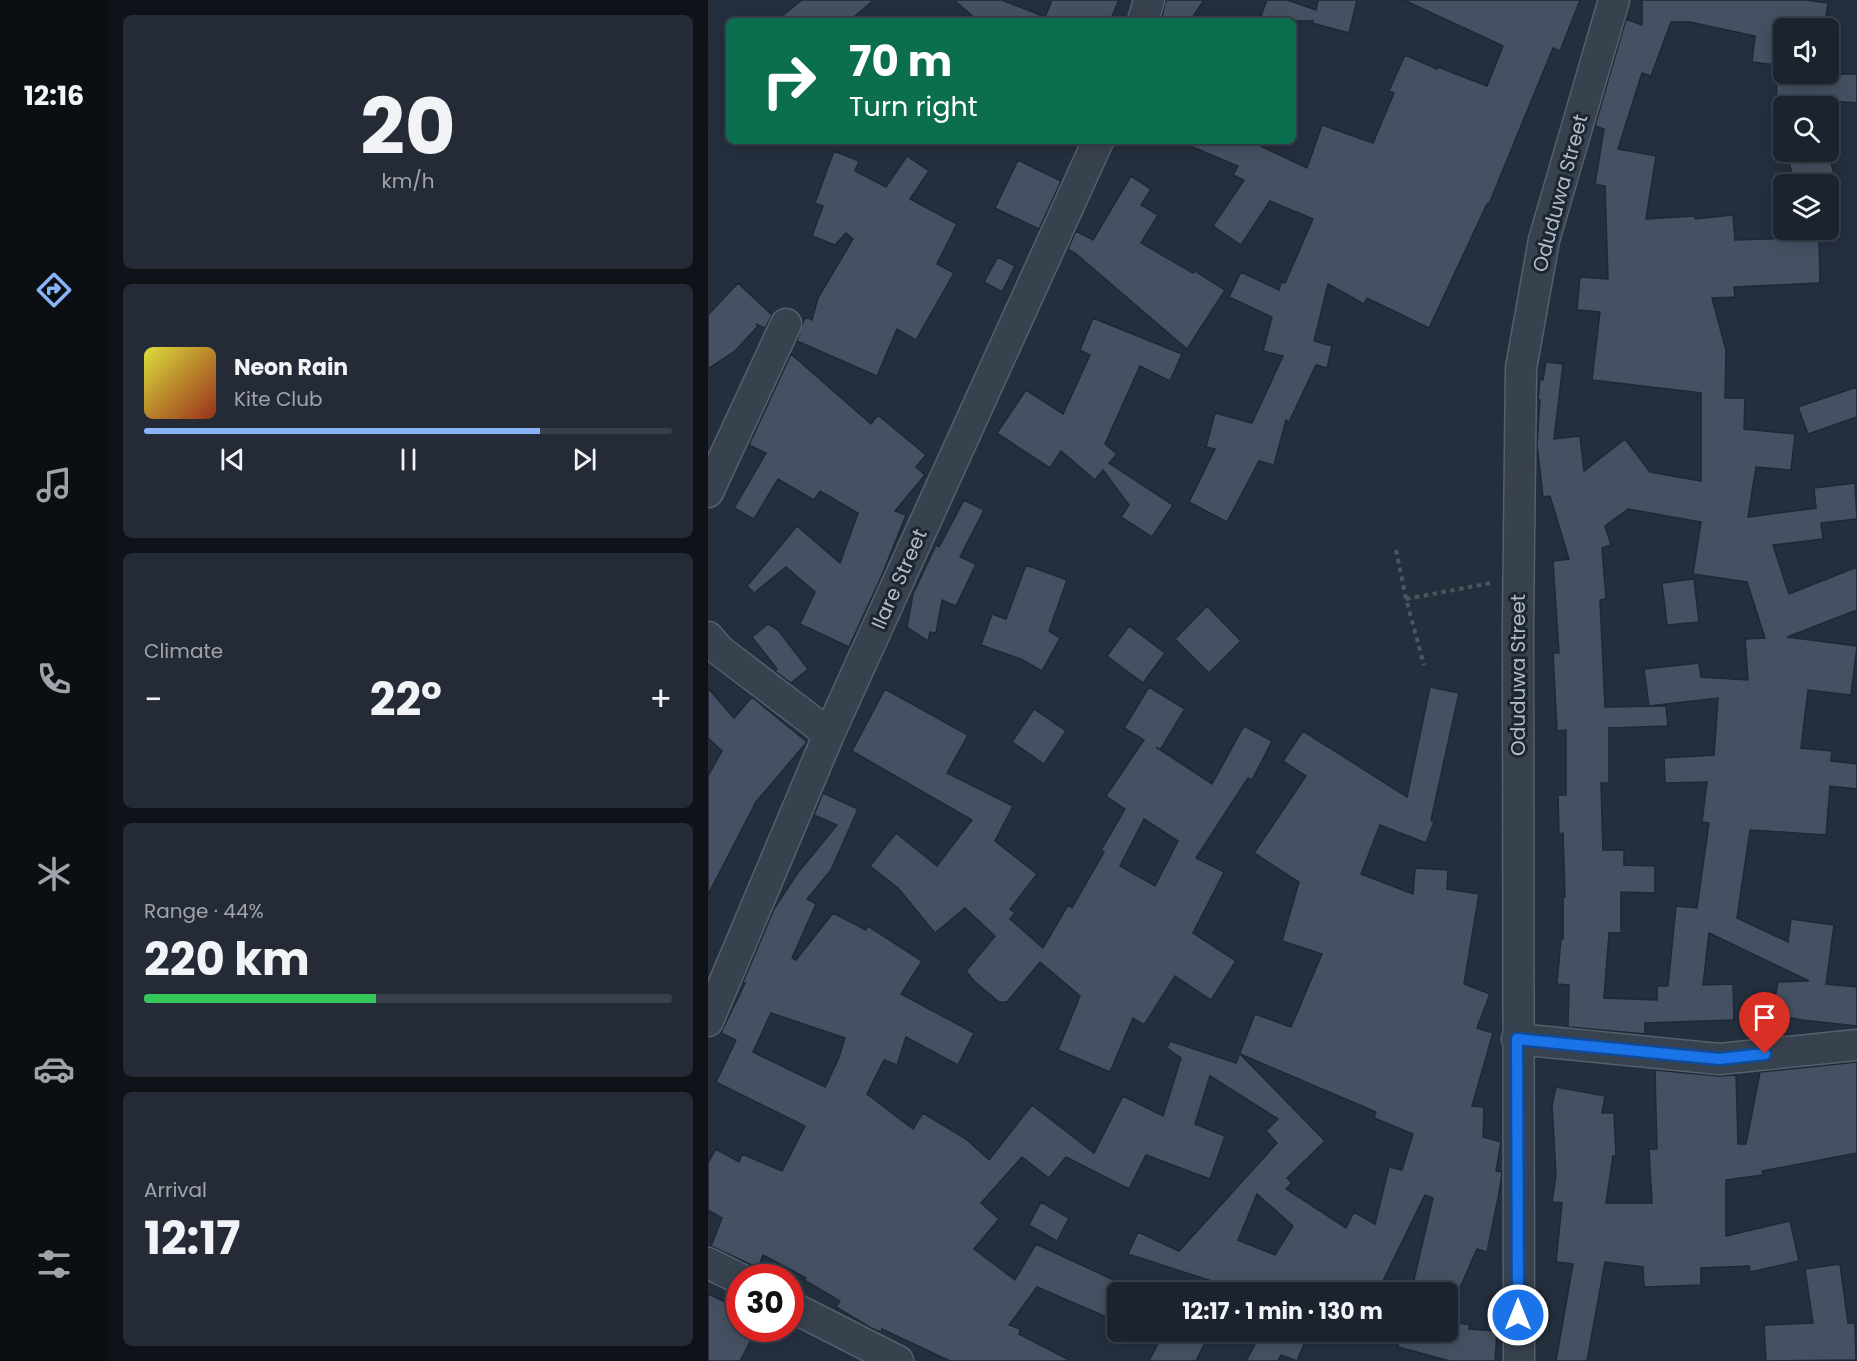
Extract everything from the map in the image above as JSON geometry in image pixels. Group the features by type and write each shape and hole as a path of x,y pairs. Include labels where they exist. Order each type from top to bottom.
{"street":[{"path":"1144,18 1149,0"},
{"name":"Oduduwa Street","path":"1519,1361 1517,1039 1521,368 1544,240 1614,0"},
{"name":"Ilare Street","path":"708,1021 829,734 1097,144"},
{"path":"708,492 786,324"},
{"path":"708,637 720,650 829,734"},
{"path":"1517,1039 1719,1059 1857,1046"},
{"path":"708,1263 726,1272"},
{"path":"804,1313 898,1361"}],"path":[{"path":"1396,550 1406,599 1424,665"},
{"path":"1406,599 1518,578"}],"building":[{"path":"802,0 874,0 853,18 780,18"},
{"path":"954,0 1002,0 1045,17 1052,0 1119,0 1111,18 975,18"},
{"path":"1166,0 1204,0 1192,18 1162,18"},
{"path":"1267,0 1287,0 1316,10 1318,0 1357,0 1349,33 1312,23 1313,21 1296,21 1296,18 1260,18"},
{"path":"1404,0 1580,0 1560,51 1553,48 1489,204 1487,204 1429,328 1367,298 1364,304 1328,284 1314,341 1332,346 1327,368 1316,365 1289,422 1286,420 1274,465 1259,461 1227,522 1189,502 1215,449 1206,447 1215,413 1252,423 1283,356 1263,351 1272,317 1229,297 1241,272 1279,290 1281,282 1285,283 1313,219 1270,201 1241,245 1213,226 1244,180 1233,175 1238,166 1185,144 1256,144 1307,168 1322,125 1373,143 1394,93 1389,91 1405,55 1487,86 1503,46"},
{"path":"1642,0 1805,0 1828,3 1826,18 1773,18 1773,65 1752,62 1755,36 1690,22 1671,22 1651,76 1642,73 1618,149 1656,156 1646,219 1695,216 1695,219 1733,215 1735,240 1819,240 1820,283 1734,287 1735,297 1712,298 1726,350 1725,398 1745,398 1744,429 1795,434 1791,470 1756,467 1748,517 1816,508 1814,488 1855,483 1857,519 1821,523 1823,539 1773,545 1789,594 1857,567 1857,610 1787,637 1857,646 1851,695 1808,690 1801,748 1832,751 1831,761 1857,764 1857,789 1830,786 1826,835 1750,830 1737,918 1788,942 1791,919 1834,925 1826,984 1857,987 1857,1026 1772,1014 1778,982 1809,981 1709,933 1703,985 1733,984 1734,1020 1645,1023 1645,1034 1568,1027 1569,985 1557,984 1561,939 1563,939 1563,897 1565,897 1563,833 1559,834 1558,795 1566,795 1566,730 1557,731 1553,653 1559,653 1553,561 1569,559 1550,496 1543,497 1537,445 1540,400 1538,400 1540,379 1543,380 1546,362 1563,364 1554,439 1580,436 1584,471 1625,439 1650,472 1701,481 1701,393 1592,380 1600,312 1577,310 1580,277 1608,279 1605,186 1595,184 1604,129 1595,126 1626,19 1642,25","holes":["1628,509 1701,522 1693,574 1747,582 1765,638 1745,639 1748,680 1701,677 1699,663 1644,669 1649,706 1718,698 1714,755 1664,758 1665,783 1707,782 1702,822 1709,823 1697,908 1676,906 1668,986 1657,986 1657,1000 1604,998 1609,933 1621,933 1621,892 1655,893 1655,866 1624,865 1624,850 1603,850 1601,783 1609,783 1609,728 1668,726 1666,706 1605,707 1600,600 1606,599 1602,548 1611,545 1605,526"]},
{"path":"1839,74 1857,74 1857,103 1839,101 1839,96 1777,96 1776,84 1839,84"},
{"path":"834,151 859,161 855,171 886,187 907,156 929,171 910,199 957,224 937,264 954,273 916,340 897,329 877,376 797,341 803,322 806,317 812,320 818,298 853,239 846,233 835,245 812,236 823,206 815,203"},
{"path":"1018,160 1061,181 1039,229 995,208"},
{"path":"1789,162 1831,162 1834,174 1792,174"},
{"path":"1131,176 1151,189 1141,205 1158,215 1141,243 1193,273 1195,271 1225,290 1187,349 1068,249 1076,231 1093,240"},
{"path":"998,257 1015,266 1002,292 984,282"},
{"path":"738,283 772,315 765,328 756,324 758,326 735,351 708,369 708,315"},
{"path":"1093,318 1182,354 1170,381 1140,366 1105,444 1117,454 1109,463 1173,505 1152,537 1121,517 1129,505 1103,470 1095,480 1061,451 1050,468 997,433 1026,390 1063,414 1090,355 1080,350"},
{"path":"791,354 871,424 878,415 926,455 916,467 925,475 895,511 906,515 849,647 800,624 815,592 786,567 754,593 747,586 797,526 840,563 858,513 820,491 814,500 778,479 754,519 734,508 766,453 749,445"},
{"path":"1857,387 1857,417 1808,434 1798,407"},
{"path":"964,500 984,510 960,557 976,564 956,606 942,600 936,633 930,632 928,641 907,627 913,594 936,545 939,547"},
{"path":"1026,565 1067,580 1049,631 1060,638 1042,671 1021,659 981,645 992,614 1006,619"},
{"path":"1694,579 1699,622 1667,625 1662,583"},
{"path":"1207,606 1241,641 1209,673 1175,639"},
{"path":"768,624 778,630 808,669 791,683 775,671 777,669 752,637"},
{"path":"1129,626 1165,653 1143,683 1107,656"},
{"path":"1149,687 1185,709 1160,750 1212,784 1244,726 1272,741 1252,780 1248,778 1196,858 1224,872 1193,933 1236,961 1211,1000 1175,976 1144,1025 1133,1018 1110,1072 1058,1050 1080,996 1040,962 1007,1002 999,1002 974,981 966,971 995,936 965,908 935,933 898,888 870,866 896,833 937,866 972,820 852,751 885,689 968,735 947,773 1013,806 995,841 1037,874 1010,909 1015,913 1010,919 1043,948 1068,905 1072,908 1104,852 1101,850 1125,809 1106,796 1144,740 1124,728","holes":["1144,819 1178,841 1155,886 1120,866"]},
{"path":"1430,687 1459,693 1431,820 1434,822 1426,843 1380,825 1361,874 1413,894 1415,868 1448,870 1447,889 1479,894 1464,984 1490,994 1477,1028 1493,1033 1472,1106 1484,1107 1483,1137 1501,1142 1496,1171 1502,1172 1487,1252 1477,1249 1458,1292 1458,1282 1414,1282 1433,1198 1425,1195 1382,1282 1215,1282 1128,1254 1138,1232 1179,1251 1277,1143 1266,1131 1278,1119 1210,1076 1195,1124 1225,1136 1210,1179 1146,1155 1129,1189 1066,1157 1049,1178 1022,1157 981,1203 999,1219 974,1249 1015,1280 1036,1244 1118,1282 1107,1282 1107,1317 1037,1287 1009,1325 1020,1329 1019,1334 1071,1361 950,1361 882,1329 881,1332 871,1328 836,1307 840,1301 804,1280 806,1278 804,1277 804,1264 780,1264 763,1255 760,1264 749,1264 711,1246 722,1218 708,1210 708,1163 716,1149 739,1162 742,1154 782,1171 805,1126 716,1082 736,1040 721,1033 745,983 743,982 774,909 797,874 837,825 814,815 823,793 858,809 831,870 807,899 816,904 792,958 796,960 833,913 866,930 868,926 922,961 901,994 974,1033 958,1065 906,1037 897,1065 884,1060 867,1094 913,1129 923,1113 966,1139 989,1160 1032,1105 1094,1153 1123,1096 1163,1116 1181,1058 1167,1048 1170,1041 1236,1063 1255,1014 1291,1027 1322,954 1282,941 1299,882 1254,853 1306,776 1283,761 1303,731 1407,797","holes":["771,1013 845,1038 838,1060 825,1087 753,1052","1240,1054 1376,1112 1374,1118 1413,1134 1402,1170 1389,1167 1375,1224 1354,1212 1346,1228 1286,1189 1292,1183 1287,1178 1325,1141","1257,1194 1293,1226 1275,1255 1238,1240"]},
{"path":"708,688 734,718 752,697 807,742 756,802 708,895 708,776 722,751 708,738"},
{"path":"1034,709 1066,731 1044,764 1012,742"},
{"path":"1857,1062 1857,1153 1762,1171 1763,1175 1726,1180 1726,1236 1790,1221 1799,1261 1750,1272 1749,1266 1701,1268 1701,1285 1644,1287 1643,1267 1605,1262 1587,1361 1556,1361 1573,1264 1556,1262 1562,1203 1552,1202 1556,1175 1552,1105 1556,1087 1605,1096 1602,1113 1614,1113 1616,1156 1613,1156 1606,1203 1652,1203 1649,1149 1657,1149 1655,1070 1718,1076 1736,1075 1738,1144 1746,1144 1760,1072"},
{"path":"1041,1202 1069,1218 1057,1241 1029,1225"},
{"path":"1840,1264 1848,1323 1855,1323 1856,1360 1766,1361 1764,1325 1813,1323 1805,1269"},
{"path":"708,1294 726,1302 726,1342 750,1342 740,1361 708,1361"},
{"path":"1458,1323 1470,1325 1469,1329 1497,1331 1495,1361 1450,1361 1398,1347 1399,1342 1458,1342"},
{"path":"1159,1342 1205,1342 1196,1361 1149,1361"},
{"path":"1256,1342 1305,1342 1297,1361 1281,1355 1278,1361 1246,1361"}],"route":[{"path":"1518,1315 1517,1039 1719,1059 1765,1054"}]}
